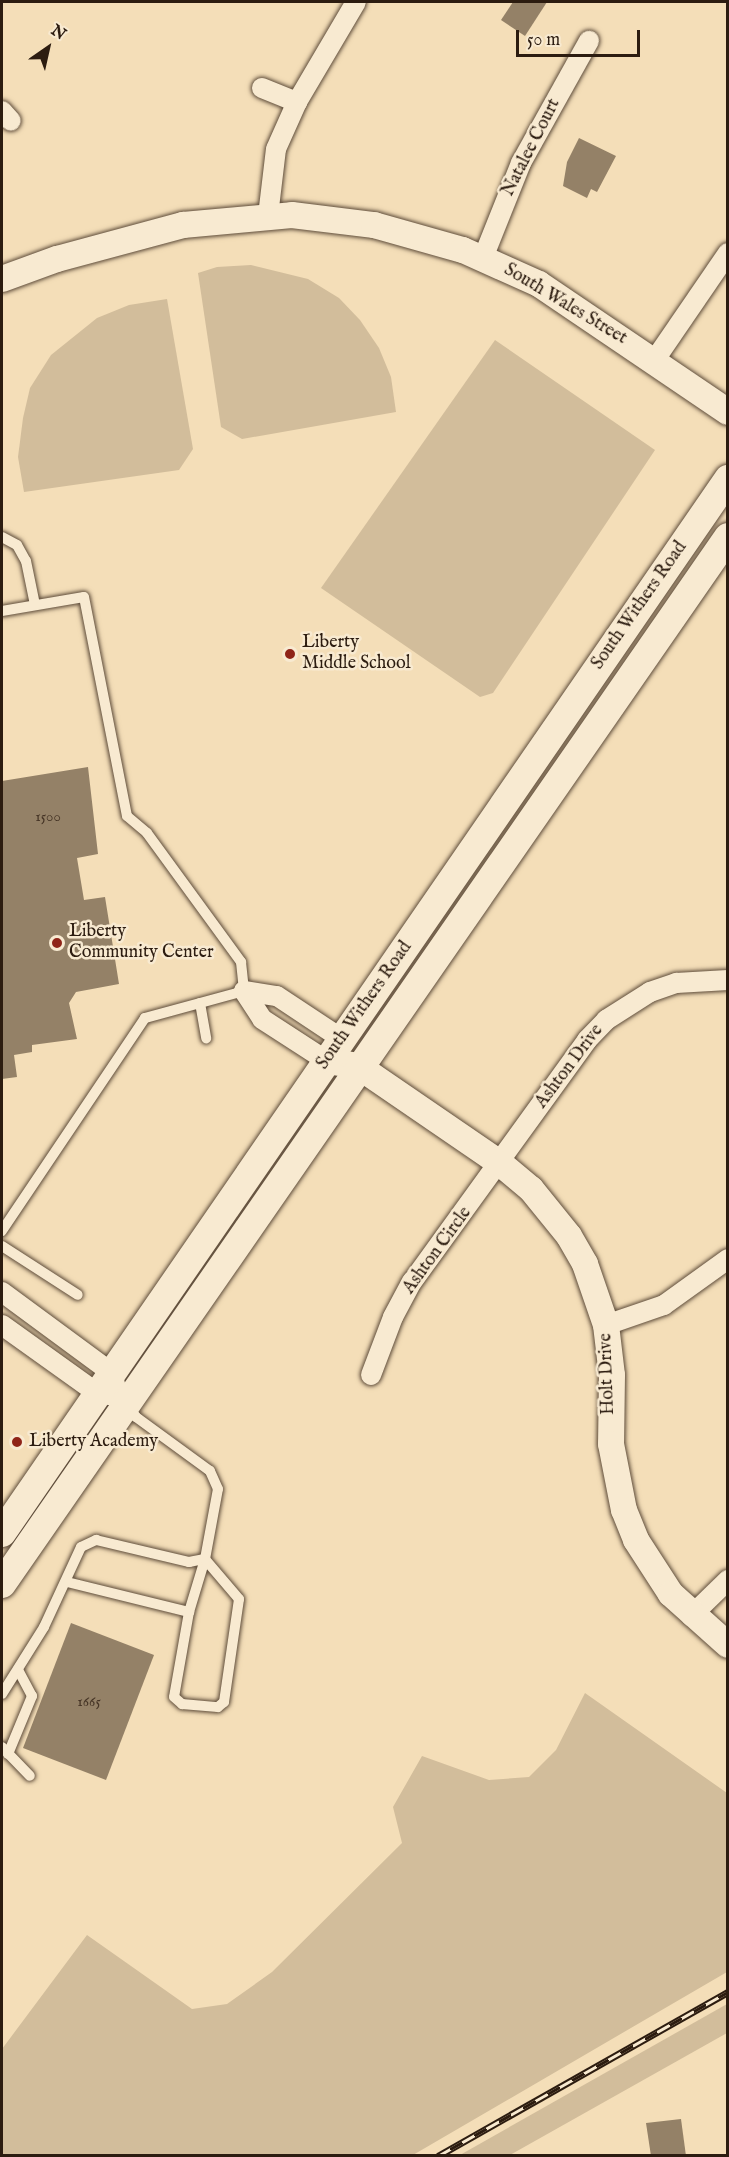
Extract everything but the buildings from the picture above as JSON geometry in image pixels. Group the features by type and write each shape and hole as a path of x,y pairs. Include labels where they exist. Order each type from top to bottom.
{"main road":[{"name":"South Withers Road","path":"2,1584 113,1392 335,1050 728,479"},
{"name":"South Withers Road","path":"2,1533 113,1392 358,1066 728,537"}],"street":[{"path":"268,216 276,149 297,102 356,2"},
{"name":"Natalee Court","path":"483,258 521,163 589,41"},
{"path":"262,88 297,102"},
{"name":"South Wales Street","path":"2,279 67,256 183,225 268,216 374,225 483,258 539,284 728,412"},
{"path":"654,362 728,253"},
{"name":"Ashton Drive","path":"501,1164 586,1040 606,1020 635,999 676,983 728,980"},
{"name":"Holt Drive","path":"244,991 262,1019 335,1050"},
{"name":"Holt Drive","path":"244,991 277,996 335,1050 501,1164 531,1189 569,1236 585,1264 606,1325 612,1375 611,1444 624,1510 651,1568 692,1617 728,1646"},
{"name":"Ashton Circle","path":"371,1375 393,1317 412,1282 501,1164"},
{"path":"606,1325 664,1305 728,1259"},
{"path":"2,1292 113,1392"},
{"path":"2,1325 113,1392"},
{"path":"692,1617 728,1580"}],"lane":[{"path":"2,537 17,545 26,561 35,605"},
{"path":"2,611 84,597 127,816 147,833 241,962 244,991 145,1018 2,1231"},
{"path":"200,1003 206,1038"},
{"path":"2,1246 78,1295"},
{"path":"113,1392 136,1417 210,1472 218,1489 205,1559 189,1612 174,1696 182,1704 218,1707 224,1702 239,1599 205,1559"},
{"path":"2,1694 67,1582 81,1546 96,1540 189,1562 205,1559"},
{"path":"67,1582 189,1612"},
{"path":"18,1670 32,1696 5,1751 30,1776"}],"shaded area":[{"path":"251,265 308,279 339,298 360,320 379,348 391,377 396,412 242,439 221,427 198,273 217,267"},
{"path":"167,299 193,449 179,470 24,492 18,457 23,418 30,388 51,355 97,318 129,305"},
{"path":"495,340 655,450 493,693 480,697 321,588"},
{"path":"585,1693 727,1793 727,1972 413,2155 2,2155 2,2049 87,1935 192,2009 227,2004 272,1972 402,1843 393,1807 422,1756 489,1780 529,1777 556,1750"},
{"path":"727,2004 727,2033 510,2155 460,2155"}],"railway":[{"path":"438,2156 728,1992"}],"place":[{"name":"Liberty Middle School","path":"290,654"},
{"name":"Liberty Community Center","path":"57,943"},
{"name":"Liberty Academy","path":"17,1442"}]}
